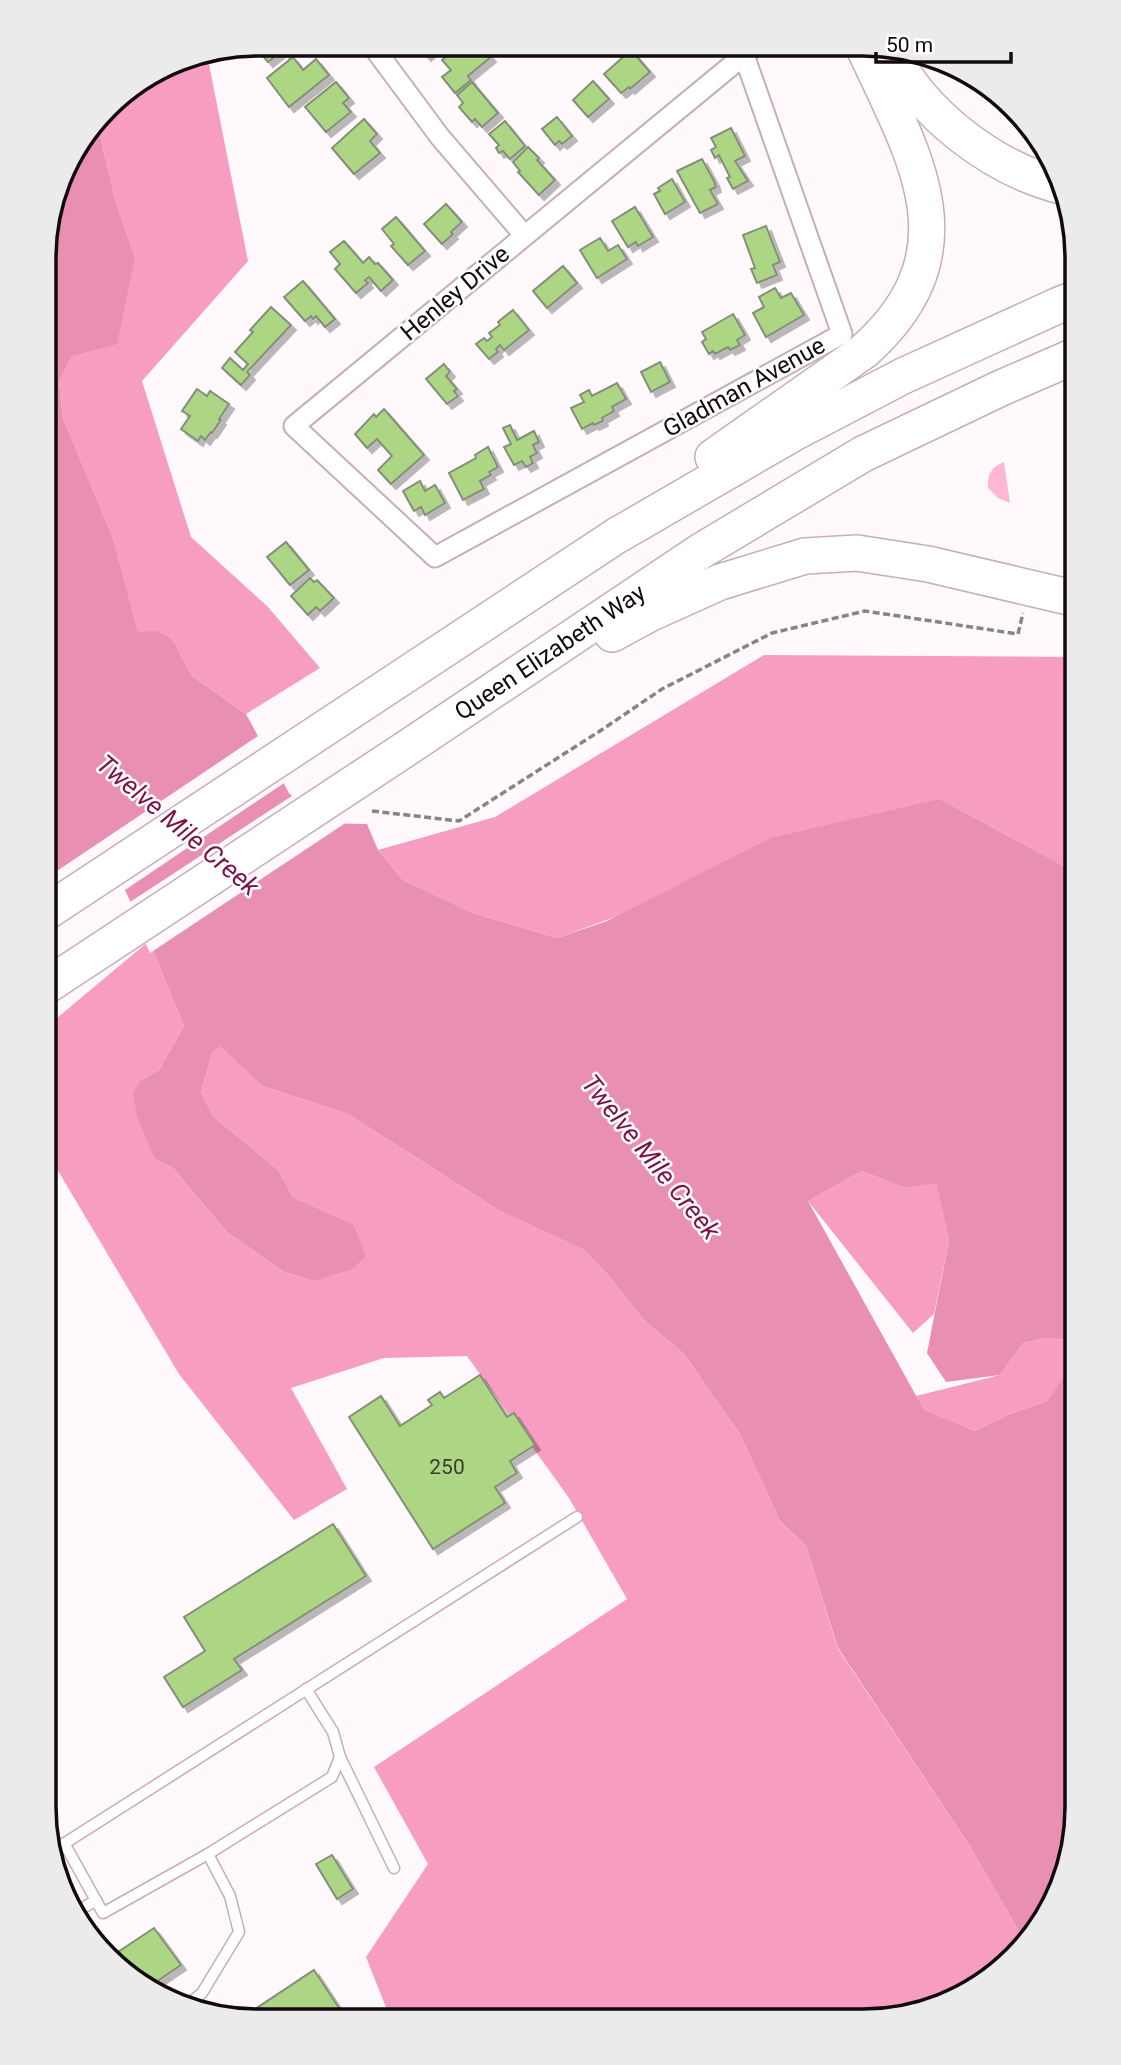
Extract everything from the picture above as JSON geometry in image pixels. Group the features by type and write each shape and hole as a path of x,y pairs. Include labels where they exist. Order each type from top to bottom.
{"highway":[{"path":"616,536 734,441 864,351 884,333 901,312 918,280 926,248 927,211 920,176 909,144 868,56"},
{"path":"896,59 917,94 956,131 986,153 1020,172 1049,182"},
{"path":"916,64 931,99 956,131"},
{"path":"56,906 616,536 792,434 903,376 1065,302"},
{"name":"Queen Elizabeth Way","path":"56,980 701,551 863,454 1065,360"},
{"path":"407,748 649,614 720,582 804,556 857,553 928,564 1065,596"}],"street":[{"path":"380,56 440,137 524,235"},
{"name":"Henley Drive","path":"425,548 295,426 743,56"},
{"name":"Gladman Avenue","path":"425,548 435,557 842,334 751,56"}],"lane":[{"path":"60,1846 577,1517"},
{"path":"306,1689 333,1732 340,1757 394,1868"},
{"path":"64,1843 103,1913 208,1854 331,1777 340,1757"},
{"path":"195,1999 202,1993 239,1932 230,1896 208,1854"},
{"path":"83,1908 96,1900"}],"path":[{"path":"372,811 459,821 662,689 772,633 865,611 1018,634 1029,587"}],"shaded area":[{"path":"209,62 248,261 142,381 191,537 268,607 320,668 246,714 192,676 172,639 138,633 113,538 63,418 59,382 72,356 135,257 116,203 100,134 125,106 146,90 181,71"},
{"path":"1004,462 1010,503 998,498 988,488 991,472"},
{"path":"764,655 1065,657 1065,867 940,799 557,938 473,913 403,880 378,850 495,817"},
{"path":"149,941 184,1026 159,1070 141,1080 155,1159 173,1168 227,1232 284,1272 313,1281 353,1224 293,1197 278,1170 213,1116 201,1092 212,1053 220,1045 262,1086 348,1114 500,1211 584,1250 609,1276 643,1319 684,1354 740,1434 780,1521 806,1546 838,1649 968,1843 1020,1934 1006,1950 964,1982 940,1994 890,2007 387,2009 366,1957 428,1864 374,1767 627,1599 569,1498 467,1356 384,1358 291,1388 347,1489 294,1520 179,1374 56,1167 56,1019"},
{"path":"862,1171 905,1188 936,1182 949,1240 934,1314 913,1333 808,1201"},
{"path":"1045,1338 1065,1340 1065,1377 1047,1401 1010,1414 975,1431 923,1410 916,1396 1000,1375 1023,1343"}],"water":[{"name":"Twelve Mile Creek","path":"100,134 116,203 135,257 117,344 72,356 59,382 63,418 113,538 138,632 156,631 172,639 192,676 246,714 289,793 318,823 367,824 378,850 403,880 473,913 557,938 607,921 771,838 940,799 1065,867 1065,1340 1045,1338 1023,1343 1000,1375 946,1382 927,1353 949,1240 936,1183 905,1188 862,1171 808,1201 924,1410 975,1431 1010,1414 1047,1401 1065,1376 1065,1820 1061,1847 1050,1884 1038,1908 1020,1934 968,1843 838,1648 806,1546 780,1521 740,1434 684,1354 643,1319 609,1276 584,1250 500,1211 348,1114 262,1086 220,1046 212,1053 201,1092 213,1116 278,1170 293,1197 353,1224 366,1256 352,1269 313,1281 284,1272 227,1232 173,1168 155,1159 137,1117 133,1093 141,1080 159,1070 184,1026 149,941 115,869 56,882 56,258 58,231 71,181"}],"pier":[{"path":"261,734 287,781 122,892 112,872 56,885 56,872"},
{"path":"295,794 319,819 350,820 150,953 127,904"}],"building":[{"path":"263,56 276,56 268,62"},
{"path":"447,56 491,57 468,76 471,80 455,93 442,77 451,70 442,60"},
{"path":"624,56 636,56 650,72 621,93 604,74"},
{"path":"293,57 303,70 316,59 329,75 289,107 267,78"},
{"path":"593,81 609,99 588,117 573,100"},
{"path":"336,82 349,98 343,103 351,112 326,132 305,107"},
{"path":"472,82 498,113 482,127 475,119 472,122 459,107 463,103 457,95"},
{"path":"557,117 572,136 562,144 559,141 555,145 542,129"},
{"path":"364,119 377,134 370,141 380,153 354,174 332,148"},
{"path":"505,121 525,146 510,159 503,151 499,153 496,148 499,145 489,134"},
{"path":"731,128 745,156 735,161 748,181 733,189 719,155 715,158 711,150 716,147 711,138"},
{"path":"528,147 555,180 539,195 518,172 520,171 513,162"},
{"path":"702,159 714,181 716,187 710,190 718,204 700,213 677,171"},
{"path":"672,179 685,202 665,214 654,194"},
{"path":"446,204 462,222 442,244 424,224"},
{"path":"635,207 653,237 638,246 636,242 628,247 612,221"},
{"path":"396,217 425,251 408,265 391,246 394,244 382,229"},
{"path":"766,226 780,262 773,265 777,275 757,283 751,269 755,268 743,235"},
{"path":"600,238 608,251 618,245 627,259 597,278 580,250"},
{"path":"344,241 363,263 369,257 393,280 381,291 369,277 365,280 368,283 356,293 335,269 340,264 330,252"},
{"path":"563,266 577,283 547,308 533,291"},
{"path":"303,281 335,319 325,327 316,316 305,321 284,297"},
{"path":"775,288 781,298 791,293 804,315 766,337 753,313 764,307 759,297"},
{"path":"271,307 291,325 247,372 250,375 241,385 222,368 230,358 243,370 248,364 235,352"},
{"path":"513,310 529,330 504,350 500,345 496,349 498,352 489,359 476,344 484,338 487,341 492,337 489,333"},
{"path":"733,314 745,335 737,340 740,345 709,354 702,342 706,339 702,332"},
{"path":"660,362 670,382 651,392 641,372"},
{"path":"444,364 450,372 446,376 457,389 454,391 458,396 447,404 426,379"},
{"path":"617,383 626,399 612,407 614,411 602,418 603,421 582,429 571,408 584,402 580,395 589,390 592,396"},
{"path":"197,389 207,396 210,391 229,404 212,433 205,440 201,436 198,441 181,429 190,416 182,411"},
{"path":"384,409 424,455 391,484 378,470 392,456 377,439 367,448 355,434 374,414 376,417"},
{"path":"510,425 517,440 534,431 539,442 533,445 537,453 530,457 533,463 526,467 522,461 514,465 504,447 511,444 503,428"},
{"path":"488,447 498,467 480,481 484,489 463,500 449,473 476,458 475,455"},
{"path":"420,481 425,491 435,485 445,503 425,515 421,507 414,511 403,491"},
{"path":"286,542 309,570 290,585 267,557"},
{"path":"310,578 314,582 317,580 334,598 320,611 316,607 308,615 291,596"},
{"path":"480,1375 507,1417 514,1413 535,1445 510,1461 517,1473 495,1487 505,1503 433,1549 349,1417 381,1396 400,1426 432,1405 428,1400 440,1392 444,1398"},
{"path":"333,1524 366,1576 234,1659 242,1670 183,1707 164,1677 205,1651 184,1617"},
{"path":"332,1855 353,1889 337,1899 316,1864"},
{"path":"154,1928 181,1965 156,1982 118,1952"},
{"path":"314,1970 340,2009 258,2009 255,2009"}]}
